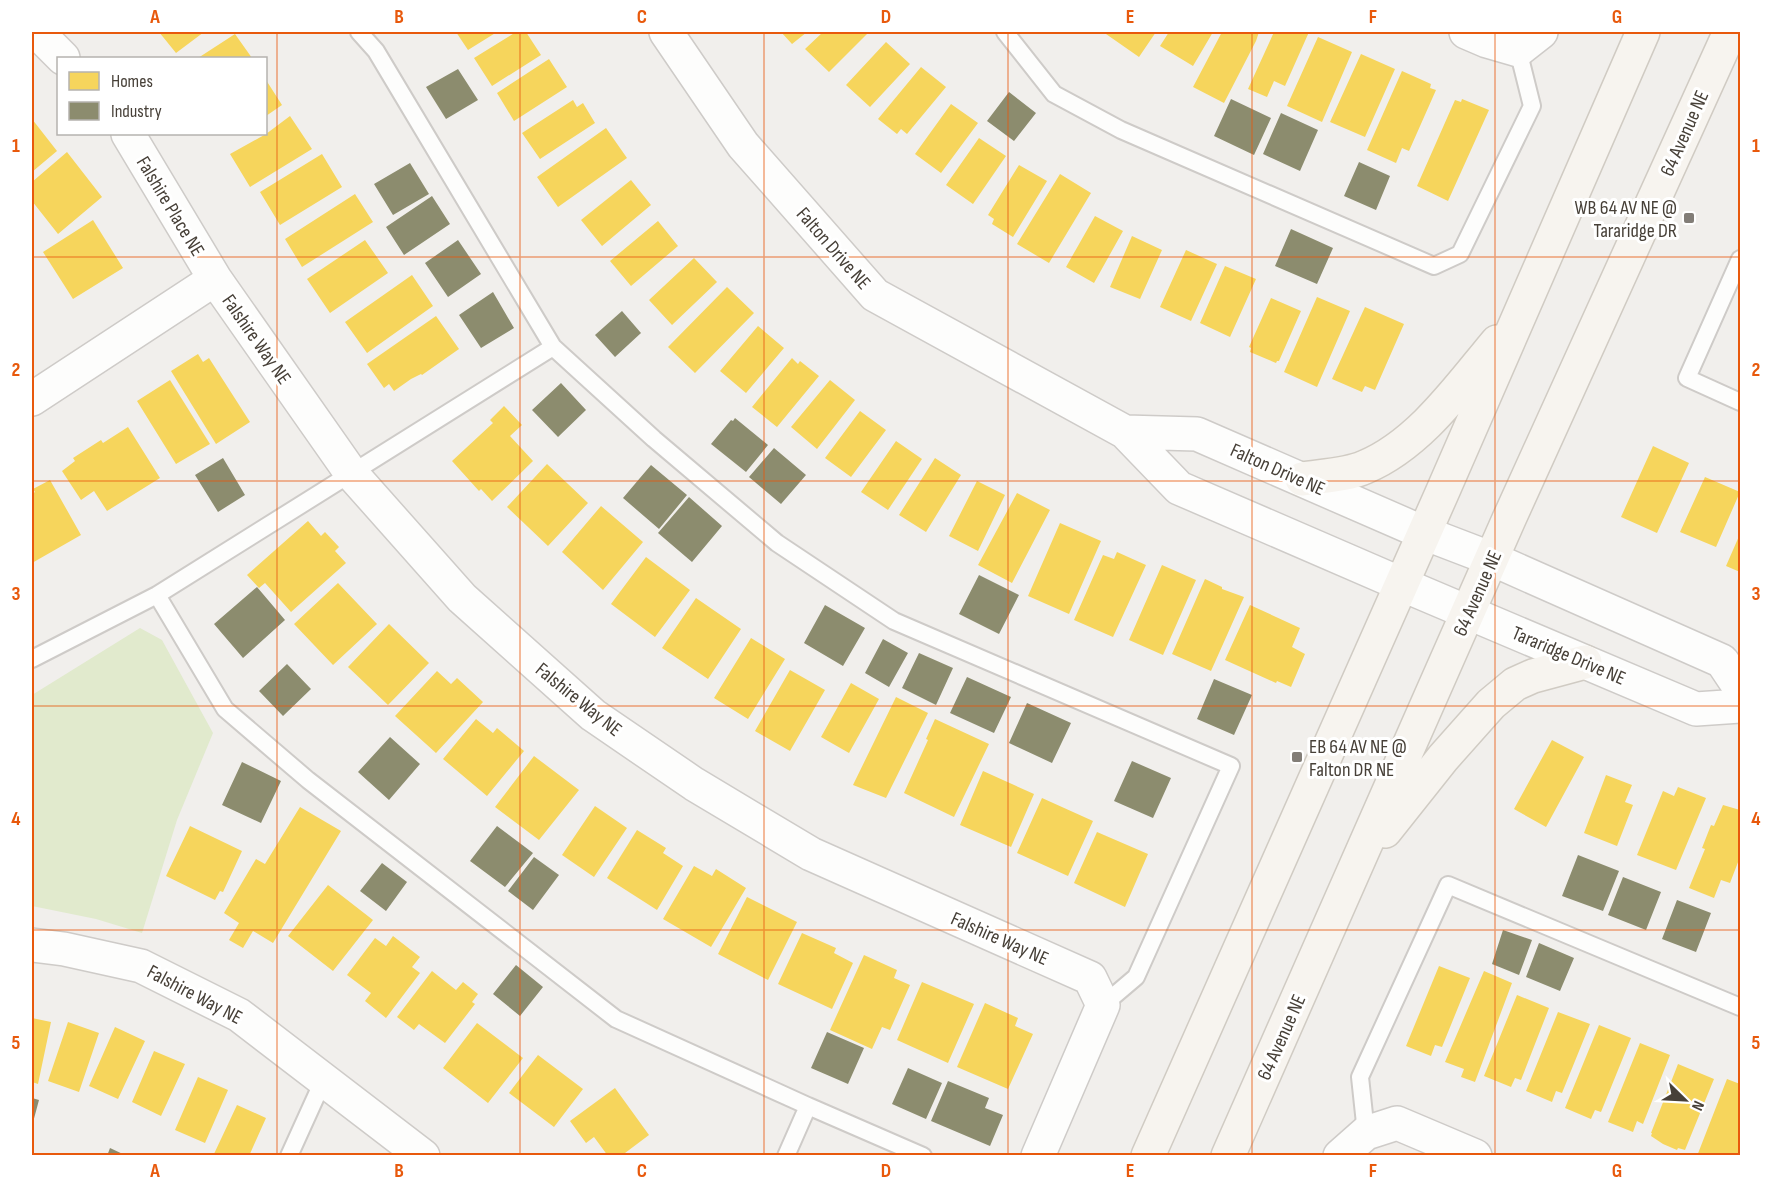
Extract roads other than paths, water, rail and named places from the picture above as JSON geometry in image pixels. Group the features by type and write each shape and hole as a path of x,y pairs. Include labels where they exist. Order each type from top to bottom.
{"main road":[{"path":"1148,1155 1643,32"},
{"name":"64 Avenue NE","path":"1228,1155 1492,559 1730,32"},
{"path":"1302,480 1363,468 1410,440 1520,315"},
{"path":"1357,865 1443,758 1491,704 1515,684 1533,676 1584,662"}],"street":[{"path":"32,32 45,39 62,57"},
{"name":"Falton Drive NE","path":"666,32 743,145 875,295 1125,432 1179,488 1401,584"},
{"path":"1466,32 1487,41 1529,41"},
{"name":"Falshire Place NE","path":"129,135 215,279"},
{"name":"Falshire Way NE","path":"32,399 215,279 351,473 462,598 593,716 694,784 811,854 1090,978 1103,1005"},
{"name":"Falton Drive NE","path":"1125,432 1197,434 1424,533"},
{"path":"1424,533 1492,559 1722,661 1740,687"},
{"name":"Tararidge Drive NE","path":"1401,584 1696,710 1740,706"},
{"name":"Falshire Way NE","path":"32,945 64,949 141,966 239,1015 423,1155"},
{"path":"1038,1155 1103,1005"},
{"path":"1340,1155 1366,1133 1397,1123 1475,1155"}],"lane":[{"path":"359,32 376,51 553,347 654,439 777,543 894,621 1231,766 1136,977 1103,1005"},
{"path":"1005,32 1054,94 1121,130 1434,266 1460,254 1532,106 1529,41"},
{"path":"1740,259 1688,378 1740,402"},
{"path":"32,659 157,595 553,347"},
{"path":"157,595 225,709 308,780 616,1019 923,1155"},
{"path":"1366,1133 1360,1077 1448,885 1740,1006"},
{"path":"289,1155 323,1081"},
{"path":"786,1155 808,1106"}],"place":[{"name":"WB 64 AV NE @ Tararidge DR","path":"1689,218"},
{"name":"EB 64 AV NE @ Falton DR NE","path":"1297,757"}]}
